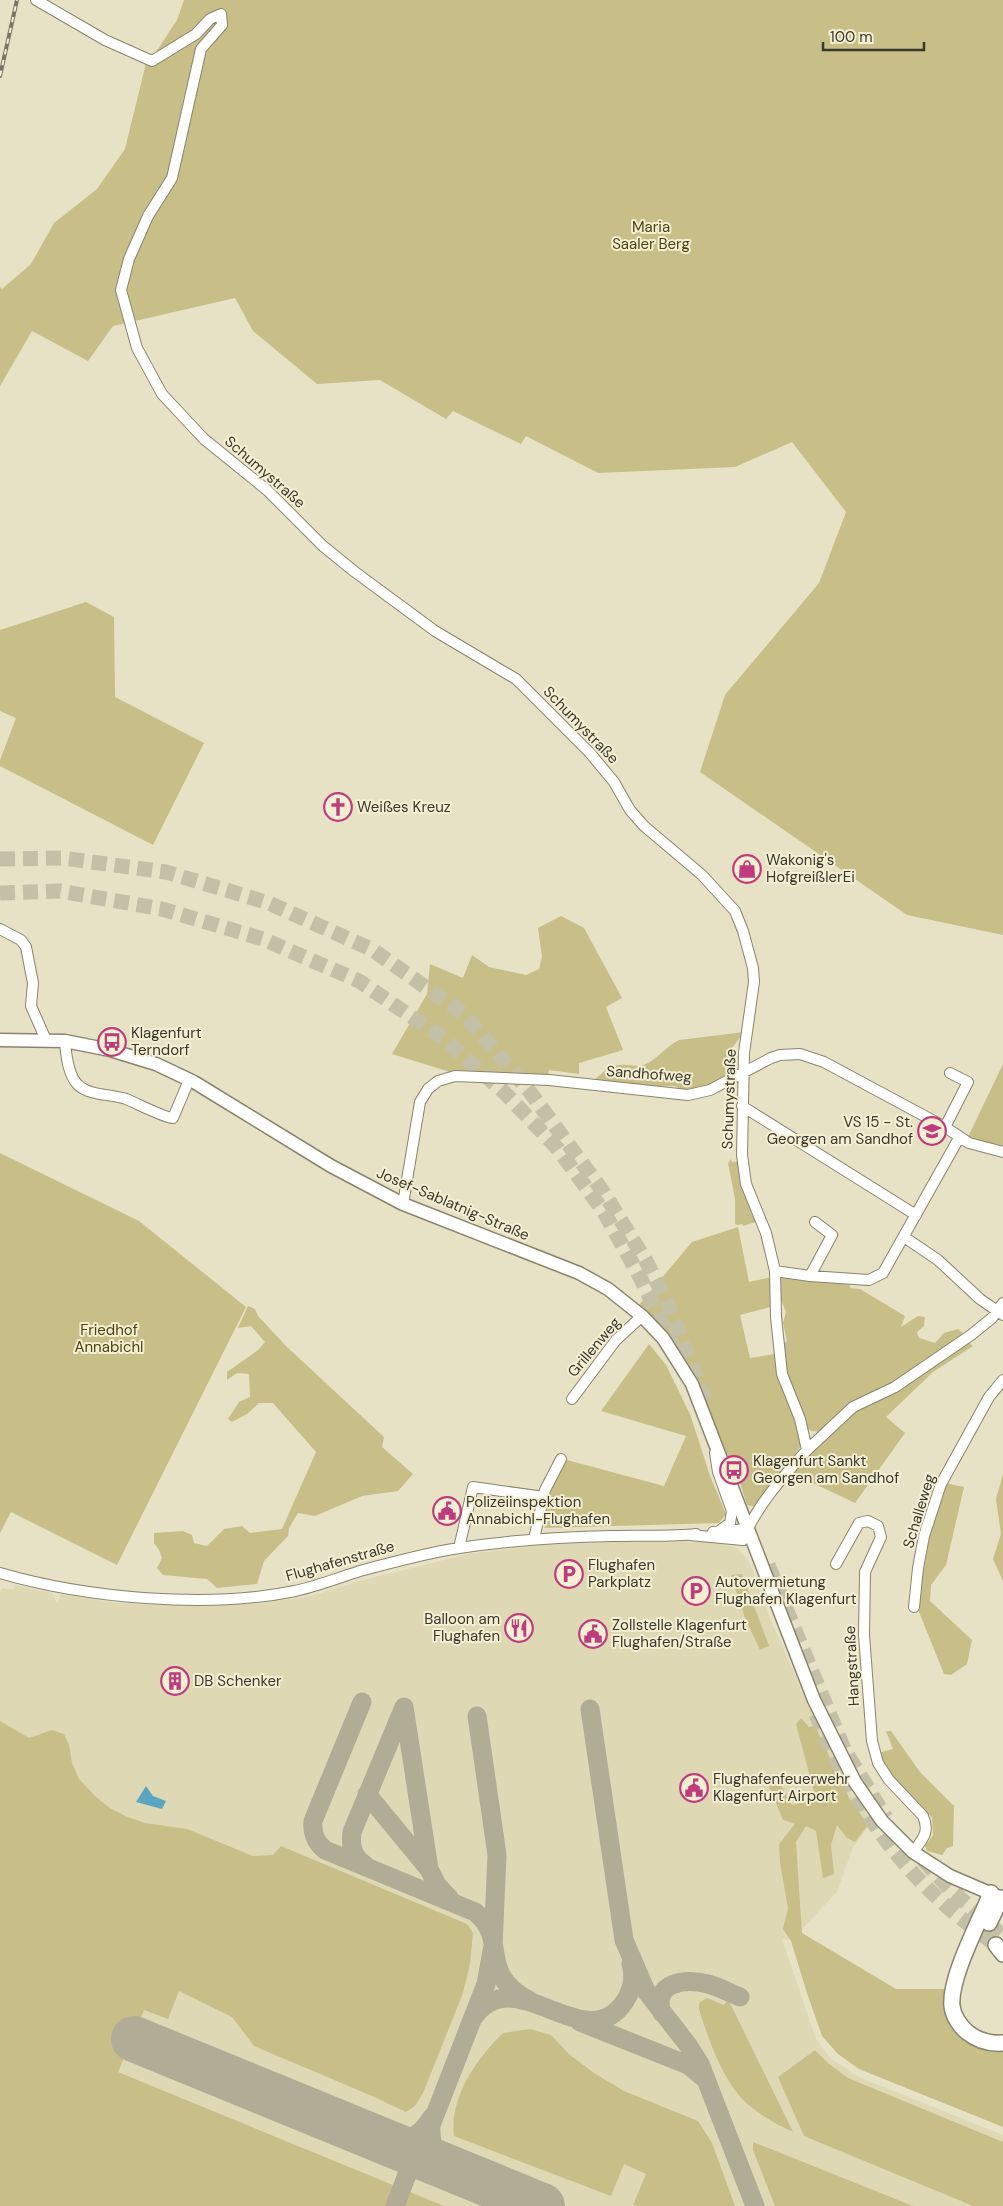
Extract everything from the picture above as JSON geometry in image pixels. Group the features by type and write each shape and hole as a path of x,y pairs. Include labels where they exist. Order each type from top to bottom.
{"highway":[{"path":"998,1897 967,1972 962,1990 961,2004 972,2026 981,2032 1003,2034"},
{"path":"998,1897 959,1970 952,1996 952,2007 963,2028 972,2036 989,2043 1003,2043"}],"main road":[{"name":"Josef-Sablatnig-Straße","path":"0,1040 65,1042 128,1054 156,1064 190,1080 331,1166 404,1204 579,1273 608,1289 642,1316 663,1338 692,1384 814,1700 856,1782 882,1821 913,1852 950,1876 998,1897"}],"street":[{"name":"Schumystraße","path":"36,0 106,40 152,61 196,34 210,19 221,14 222,25 201,49 172,178 148,216 129,259 121,290 137,348 162,394 204,440 267,490 324,546 355,572 435,631 516,679 590,753 614,782 630,810 644,826 702,875 735,911 743,931 753,968 754,982 745,1039 743,1073 743,1170 751,1197 766,1232 775,1271 776,1317 782,1374 800,1419 807,1450"},
{"path":"0,929 21,940 26,947 33,983 31,1006 46,1040"},
{"path":"65,1042 72,1075 80,1087 123,1098 148,1107 164,1116 172,1118 190,1080"},
{"name":"Sandhofweg","path":"404,1204 420,1102 428,1089 438,1081 455,1076 549,1080 688,1095 710,1090 780,1055 800,1054 824,1062 969,1143 1003,1152"},
{"path":"945,1128 968,1082 950,1073"},
{"path":"742,1106 916,1215"},
{"path":"775,1271 810,1276 869,1280 879,1276 883,1273 904,1237 959,1138"},
{"path":"810,1276 832,1235 815,1222"},
{"path":"904,1237 938,1260 999,1316"},
{"path":"747,1529 775,1486 807,1450 854,1407 896,1388 933,1363 999,1316 1003,1303"},
{"name":"Grillenweg","path":"572,1399 616,1340 642,1316"},
{"name":"Schalleweg","path":"914,1607 924,1536 940,1484 989,1397 1003,1380"},
{"path":"715,1442 718,1472 732,1511 730,1523 718,1532"},
{"path":"534,1539 545,1490 561,1459"},
{"path":"459,1548 473,1487 544,1497"},
{"name":"Hangstraße","path":"836,1564 860,1523 868,1521 878,1526 881,1537 865,1572 864,1635 869,1712 874,1752 878,1763 889,1780 923,1816 926,1823 925,1836 913,1852"},
{"name":"Flughafenstraße","path":"0,1572 48,1585 126,1597 223,1599 295,1591 322,1585 390,1563 459,1548 534,1539 690,1535 747,1529 743,1540 690,1535"}],"shaded area":[{"path":"566,1542 714,1542 737,1548 749,1561 772,1623 803,1693 853,1796 873,1821 853,1847 837,1892 792,1940 782,1939 816,2039 830,2058 859,2077 1003,2135 1003,2206 0,2206 0,1592 2,1588 14,1590 15,1585 52,1593 57,1603 61,1594 118,1603 187,1606 262,1603 311,1596 359,1581 468,1554"}],"green space":[{"name":"Maria Saaler Berg","path":"184,0 1003,0 1003,935 907,915 700,772 725,695 819,583 846,512 792,442 735,467 598,473 526,436 521,444 453,411 446,419 380,380 317,384 253,331 235,298 113,326 88,361 32,331 0,386 0,287 2,289 31,264 54,223 97,189 125,149 146,63 152,58 177,20"},
{"path":"86,602 114,617 115,697 204,743 153,845 0,766 0,760 16,718 0,711 0,630"},
{"path":"561,916 584,928 622,998 606,1007 623,1050 579,1063 579,1074 549,1070 548,1075 450,1072 392,1054 427,994 430,964 463,978 472,955 489,967 526,975 539,969 542,957 538,928"},
{"path":"744,1032 732,1048 730,1076 706,1087 682,1090 675,1086 650,1086 594,1080 613,1066 644,1065 679,1040"},
{"path":"1003,1064 1003,1149 967,1139"},
{"name":"Friedhof Annabichl","path":"0,1153 139,1221 246,1307 117,1565 11,1512 0,1533"},
{"path":"731,1159 732,1162 740,1161 759,1221 743,1226 742,1224 735,1224 735,1199 728,1163"},
{"path":"738,1227 749,1282 772,1277 771,1307 740,1315 750,1358 775,1354 777,1374 797,1419 801,1437 801,1446 756,1507 747,1505 734,1463 727,1454 689,1366 672,1341 639,1305 692,1242"},
{"path":"783,1277 849,1282 850,1288 860,1289 905,1316 901,1327 918,1316 925,1317 924,1326 917,1332 919,1338 935,1343 944,1333 958,1329 965,1335 892,1385 847,1406 819,1432 808,1430 789,1385 782,1344 787,1341 783,1323 786,1312 778,1290"},
{"path":"248,1306 255,1309 258,1316 287,1347 384,1437 382,1447 413,1474 398,1491 362,1496 315,1516 298,1513 289,1528 288,1536 264,1561 257,1584 217,1588 207,1579 163,1575 157,1568 162,1558 154,1543 154,1533 183,1531 192,1535 194,1543 207,1546 224,1529 242,1526 250,1533 282,1529 316,1452 273,1403 259,1403 247,1414 232,1422 228,1419 239,1402 250,1397 249,1374 237,1373 227,1380 227,1372 258,1350 265,1342 251,1326 238,1328"},
{"path":"968,1342 973,1346 933,1372 886,1417 905,1433 855,1503 815,1484 787,1478 819,1443 851,1414 899,1391"},
{"path":"649,1344 666,1365 690,1414 710,1476 726,1514 719,1523 545,1528 544,1521 547,1503 567,1460 664,1486 686,1436 601,1411"},
{"path":"1003,1474 1003,1581 993,1559 1001,1534 996,1499"},
{"path":"945,1483 964,1487 946,1565 931,1585 930,1601 972,1640 967,1664 951,1675 944,1674 917,1607 927,1538"},
{"path":"742,1574 769,1646 760,1650 745,1618 731,1575"},
{"path":"801,1718 809,1727 815,1726 849,1798 868,1825 855,1842 847,1838 837,1825 831,1845 834,1874 823,1878 816,1831 806,1826 796,1842 802,1933 896,1989 949,1989 951,2019 1003,2048 1003,2127 859,2069 838,2054 822,2036 791,1941 783,1929 788,1908 780,1863 779,1844 795,1824 783,1820 769,1786 772,1781 779,1782 792,1805 816,1799 796,1724"},
{"path":"0,1721 29,1738 52,1730 64,1734 69,1745 72,1763 79,1779 96,1797 110,1808 125,1816 145,1823 187,1829 253,1856 273,1855 281,1846 467,1924 473,1933 470,1964 463,1993 423,2093 415,2106 406,2112 254,2046 232,2017 179,1991 168,2019 144,2010 118,2072 444,2206 0,2206"},
{"path":"886,1731 891,1731 920,1772 954,1806 953,1846 947,1848 942,1855 927,1851 925,1846 933,1835 932,1817 901,1788 882,1763 878,1753 893,1749"},
{"path":"707,1998 724,2005 728,1999 793,2132 755,2110 732,2086 713,2048 699,2009 699,2003"},
{"path":"530,2029 551,2035 569,2054 594,2073 624,2091 698,2121 712,2143 735,2206 637,2206 633,2205 646,2174 624,2164 611,2196 454,2136 456,2107 460,2093 484,2054 503,2033"},
{"path":"815,2050 829,2064 848,2078 1003,2142 1003,2206 973,2206 804,2136 778,2077"},
{"path":"753,2142 913,2206 775,2206 753,2150"}],"water":[{"path":"146,1786 153,1796 166,1801 162,1809 136,1802"}],"taxiway":[{"path":"362,1702 313,1821 313,1829 317,1840 325,1850 475,1912 485,1923 491,1934 498,1968 504,1979 514,1990 530,2001"},
{"path":"404,1707 429,1869 437,1885 450,1899"},
{"path":"365,1865 353,1851 352,1832 404,1707"},
{"path":"590,1709 624,1940 646,1991 688,2045 700,2064 755,2206"},
{"path":"449,2168 434,2148 431,2138 431,2125 486,1984 493,1946 497,1855 477,1716"},
{"path":"367,1794 428,1868"},
{"path":"474,2017 491,2002 509,1998 530,2002 571,2017 591,2021 609,2016 625,2001 629,1992 633,1979 631,1964"},
{"path":"662,2013 660,2003 662,1995 666,1989 681,1982 708,1984 740,1997"},
{"path":"580,2022 688,2065 704,2078"},
{"path":"384,2141 412,2137 422,2130 432,2117"},
{"path":"395,2206 415,2154"}],"runway":[{"path":"134,2039 542,2206"}],"tunnel":[{"path":"0,859 62,858 166,872 269,903 373,950 465,1015 530,1092 604,1193 646,1261 667,1302 708,1408"},
{"path":"0,893 60,891 162,909 263,939 359,981 444,1039 504,1092 558,1149 604,1212 640,1277 675,1350"},
{"path":"768,1565 844,1749 886,1818"},
{"path":"816,1714 853,1791 885,1839 942,1902 996,1945"},
{"path":"923,1860 951,1890 1003,1936"}],"railway":[{"path":"0,76 17,0"}],"place":[{"name":"Weißes Kreuz","path":"338,807"},
{"name":"Wakonig's HofgreißlerEi","path":"747,869"},
{"name":"Klagenfurt Terndorf","path":"112,1042"},
{"name":"VS 15 - St. Georgen am Sandhof","path":"932,1131"},
{"name":"Klagenfurt Sankt Georgen am Sandhof","path":"734,1470"},
{"name":"Polizeiinspektion Annabichl-Flughafen","path":"447,1511"},
{"name":"Flughafen Parkplatz","path":"569,1574"},
{"name":"Autovermietung Flughafen Klagenfurt","path":"696,1591"},
{"name":"Balloon am Flughafen","path":"519,1628"},
{"name":"Zollstelle Klagenfurt Flughafen/Straße","path":"593,1634"},
{"name":"DB Schenker","path":"175,1681"},
{"name":"Flughafenfeuerwehr Klagenfurt Airport","path":"694,1788"}]}
